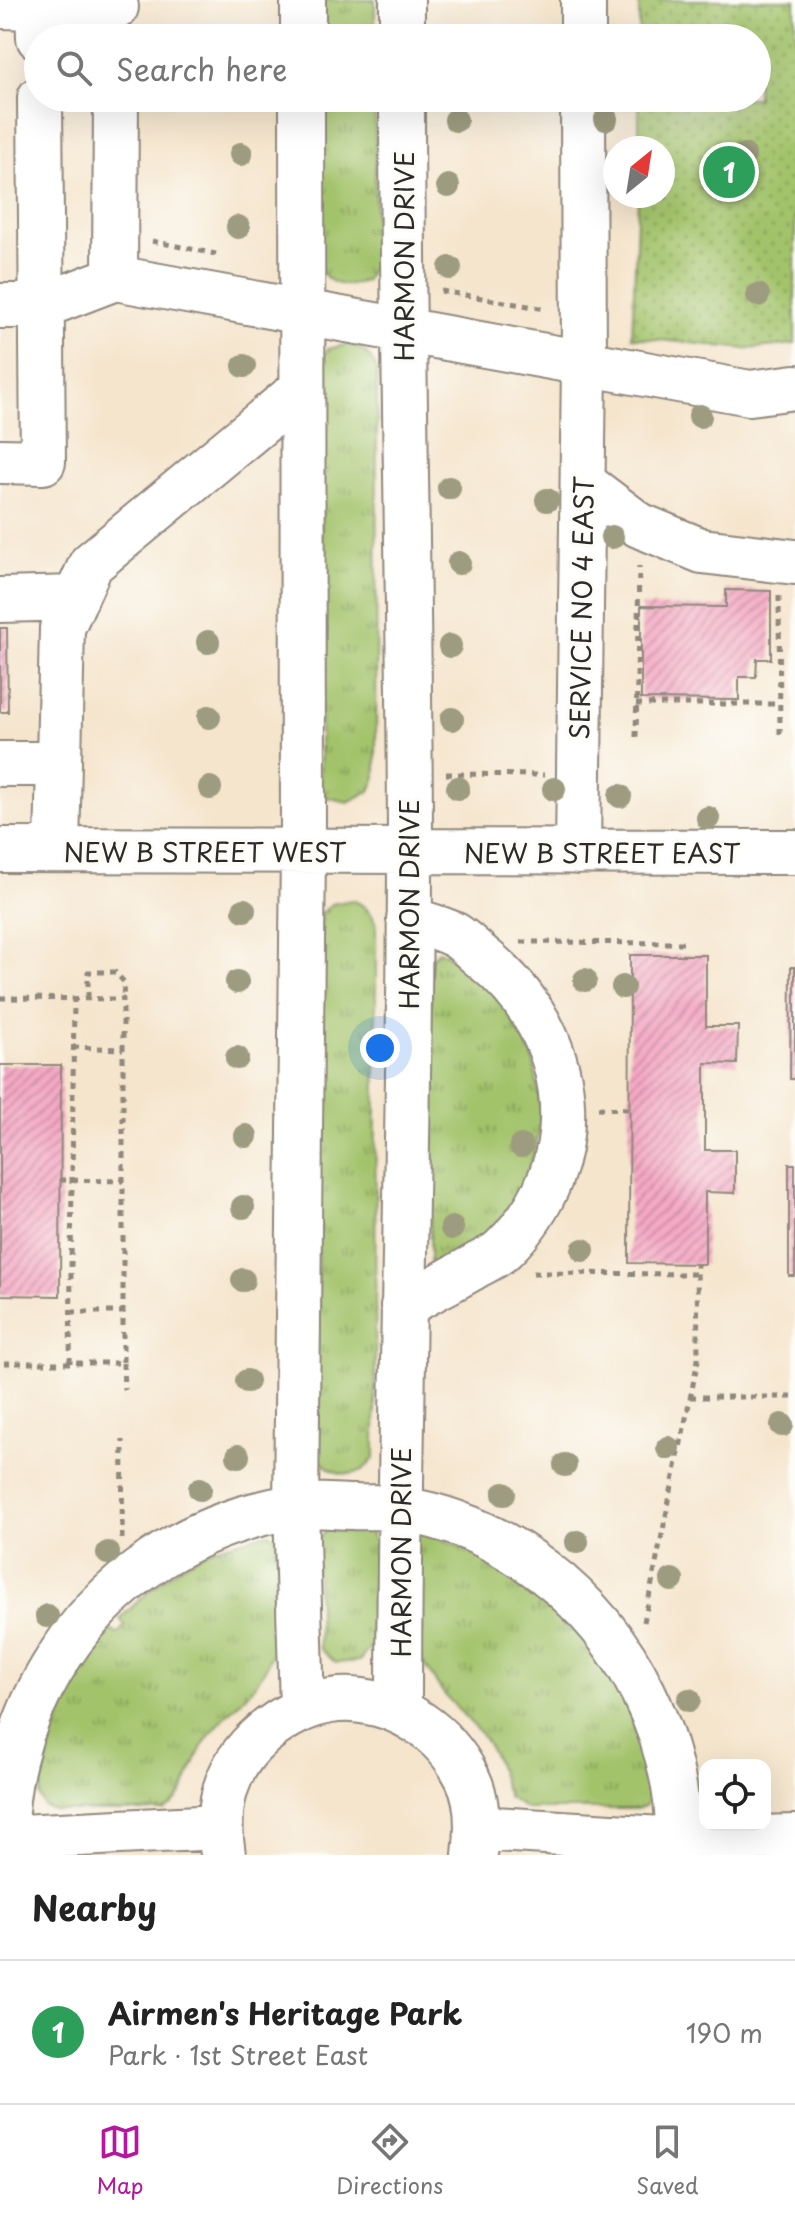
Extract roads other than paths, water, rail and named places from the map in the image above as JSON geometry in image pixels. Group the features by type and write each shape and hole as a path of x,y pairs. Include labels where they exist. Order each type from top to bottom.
{"street":[{"path":"303,0 303,24"},
{"path":"402,0 402,24"},
{"path":"583,0 583,24"},
{"path":"26,17 116,15"},
{"path":"0,461 43,462 21,306 39,112"},
{"path":"115,278 116,112"},
{"path":"302,112 303,850 296,1506 302,1708"},
{"name":"HARMON DRIVE","path":"399,1710 399,1508 410,852 402,112"},
{"name":"SERVICE NO 4 EAST","path":"578,852 584,363 583,112"},
{"path":"21,306 115,278 750,393 795,387"},
{"path":"57,850 62,628 83,581 302,389"},
{"path":"583,483 639,525 702,551 787,579"},
{"path":"0,600 83,581"},
{"path":"0,764 58,764"},
{"name":"NEW B STREET WEST","path":"0,850 410,852"},
{"name":"NEW B STREET EAST","path":"410,852 795,852"},
{"path":"403,1306 500,1252 515,1236 549,1182 563,1134 562,1086 547,1040 529,1006 504,974 455,936 409,919"},
{"path":"678,1847 676,1797 668,1755 654,1715 636,1676 604,1629 554,1578 518,1554 454,1523 399,1508 296,1506 234,1520 176,1546 133,1574 96,1608 64,1647 38,1691 24,1726 8,1787 3,1843 221,1841 230,1777 259,1735 302,1708 350,1699 399,1710 440,1737 468,1779 477,1841 678,1847 795,1837"}],"place":[{"name":"Airmen's Heritage Park","path":"729,172"}]}
